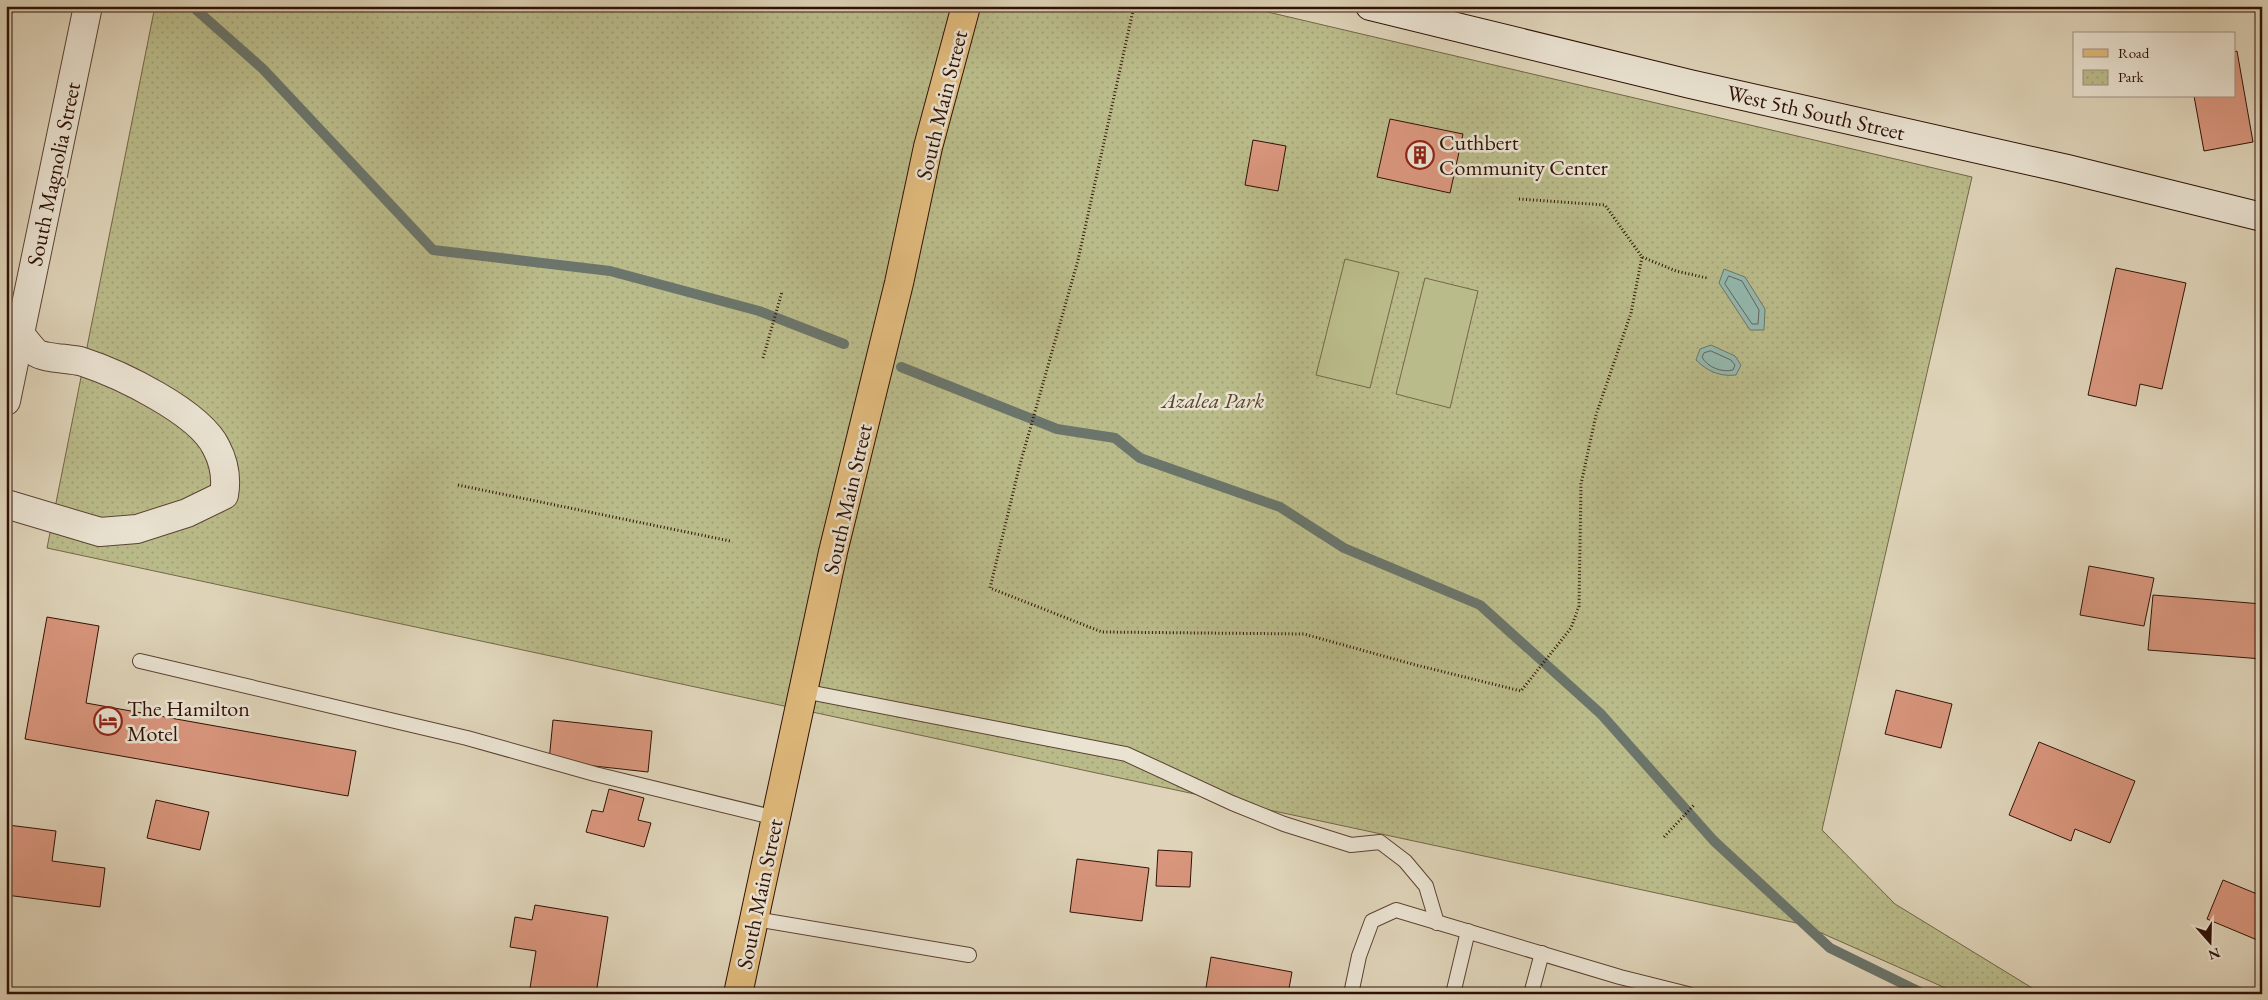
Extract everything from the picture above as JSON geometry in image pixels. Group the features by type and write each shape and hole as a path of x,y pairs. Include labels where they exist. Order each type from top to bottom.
{"main road":[{"name":"South Main Street","path":"738,994 833,552 899,283 928,147 966,6"}],"street":[{"name":"West 5th South Street","path":"1370,6 1690,84 2067,169 2262,217"},
{"name":"South Magnolia Street","path":"6,401 86,14"},
{"path":"6,504 100,532 137,529 188,514 212,503 224,495 226,483 224,467 216,445 196,423 145,388 82,361 36,353 20,334"}],"lane":[{"path":"140,661 466,738 595,774 776,818"},
{"path":"803,691 1126,754 1232,803 1284,824 1351,844 1380,842 1405,861 1426,886 1437,923"},
{"path":"1351,994 1359,956 1372,921 1396,910 1688,994"},
{"path":"755,919 969,955"},
{"path":"1453,994 1468,932"},
{"path":"1531,994 1542,953"}],"path":[{"path":"10,17 13,6"},
{"path":"1134,6 1078,260 1019,468 990,588 1102,632 1304,634 1412,664 1521,691 1571,628 1579,606 1581,484 1596,414 1631,313 1642,257"},
{"path":"1519,199 1605,205 1642,257 1676,271 1707,278"},
{"path":"763,358 782,292"},
{"path":"458,485 730,540"},
{"path":"1664,837 1694,805"}],"green space":[{"name":"Azalea Park","path":"155,6 1242,6 1972,177 1822,830 1895,904 2042,994 1959,994 1801,924 47,548"},
{"path":"1345,259 1399,272 1370,388 1316,375"},
{"path":"1425,278 1478,291 1450,408 1396,394"}],"water":[{"path":"1724,269 1745,277 1765,309 1764,330 1750,330 1719,283"},
{"path":"1711,345 1735,356 1741,365 1736,375 1714,372 1696,360 1700,349"}],"building":[{"path":"2236,51 2253,142 2204,151 2194,98 2236,98"},
{"name":"Cuthbert Community Center","path":"1390,119 1463,134 1450,193 1377,177"},
{"path":"1253,140 1286,146 1278,191 1245,185"},
{"path":"2116,268 2186,283 2162,389 2140,384 2136,406 2088,395"},
{"path":"2089,566 2154,578 2144,626 2080,615"},
{"path":"2153,595 2262,604 2262,659 2148,650"},
{"name":"The Hamilton Motel","path":"47,617 99,626 86,703 356,751 348,796 25,739"},
{"path":"1896,690 1952,704 1941,748 1885,734"},
{"path":"553,720 652,731 648,772 549,761"},
{"path":"2039,742 2135,781 2110,843 2075,829 2071,841 2009,815"},
{"path":"609,789 644,798 638,820 651,823 644,847 586,832 592,810 603,812"},
{"path":"156,800 209,812 200,850 147,838"},
{"path":"8,825 56,831 52,861 105,868 100,907 6,895"},
{"path":"1158,850 1192,852 1190,887 1156,886"},
{"path":"1077,859 1149,868 1142,921 1070,912"},
{"path":"2223,880 2262,896 2262,942 2207,919"},
{"path":"535,905 608,917 596,994 564,994 530,988 536,951 510,947 515,917 532,920"},
{"path":"1211,957 1292,972 1288,994 1205,994"}],"waterway":[{"path":"192,6 263,69 433,250 610,271 759,311 844,344"},
{"path":"901,367 1057,429 1115,438 1140,458 1280,507 1344,548 1480,605 1601,714 1714,841 1830,948 1924,994"}],"place":[{"name":"Cuthbert Community Center","path":"1420,155"},
{"name":"The Hamilton Motel","path":"108,721"}]}
